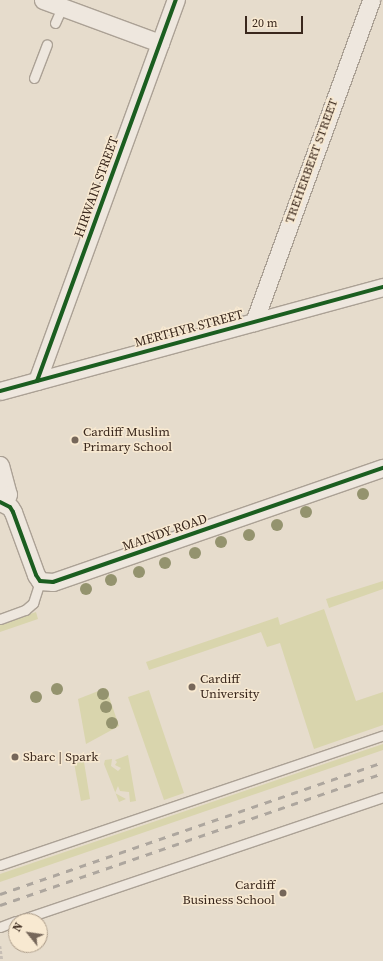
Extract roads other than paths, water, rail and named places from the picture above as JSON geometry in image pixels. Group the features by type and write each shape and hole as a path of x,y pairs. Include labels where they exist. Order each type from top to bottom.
{"street":[{"path":"43,0 160,43"},
{"name":"HIRWAIN STREET","path":"37,380 176,0"},
{"name":"TREHERBERT STREET","path":"254,322 371,0"},
{"name":"MERTHYR STREET","path":"0,391 383,287"},
{"path":"0,465 8,494 2,503 14,512 40,580"},
{"name":"MAINDY ROAD","path":"40,580 53,582 383,468"}],"lane":[{"path":"55,23 62,7"},
{"path":"34,78 47,44"},
{"path":"0,618 25,610 33,604 40,580"},
{"path":"0,865 383,736"},
{"path":"40,913 383,797"}],"railway":[{"path":"0,894 383,762"},
{"path":"0,905 383,773"}],"place":[{"name":"Cardiff Muslim Primary School","path":"75,440"},
{"name":"Cardiff University","path":"192,687"},
{"name":"Sbarc | Spark","path":"15,757"},
{"name":"Cardiff Business School","path":"283,893"}]}
